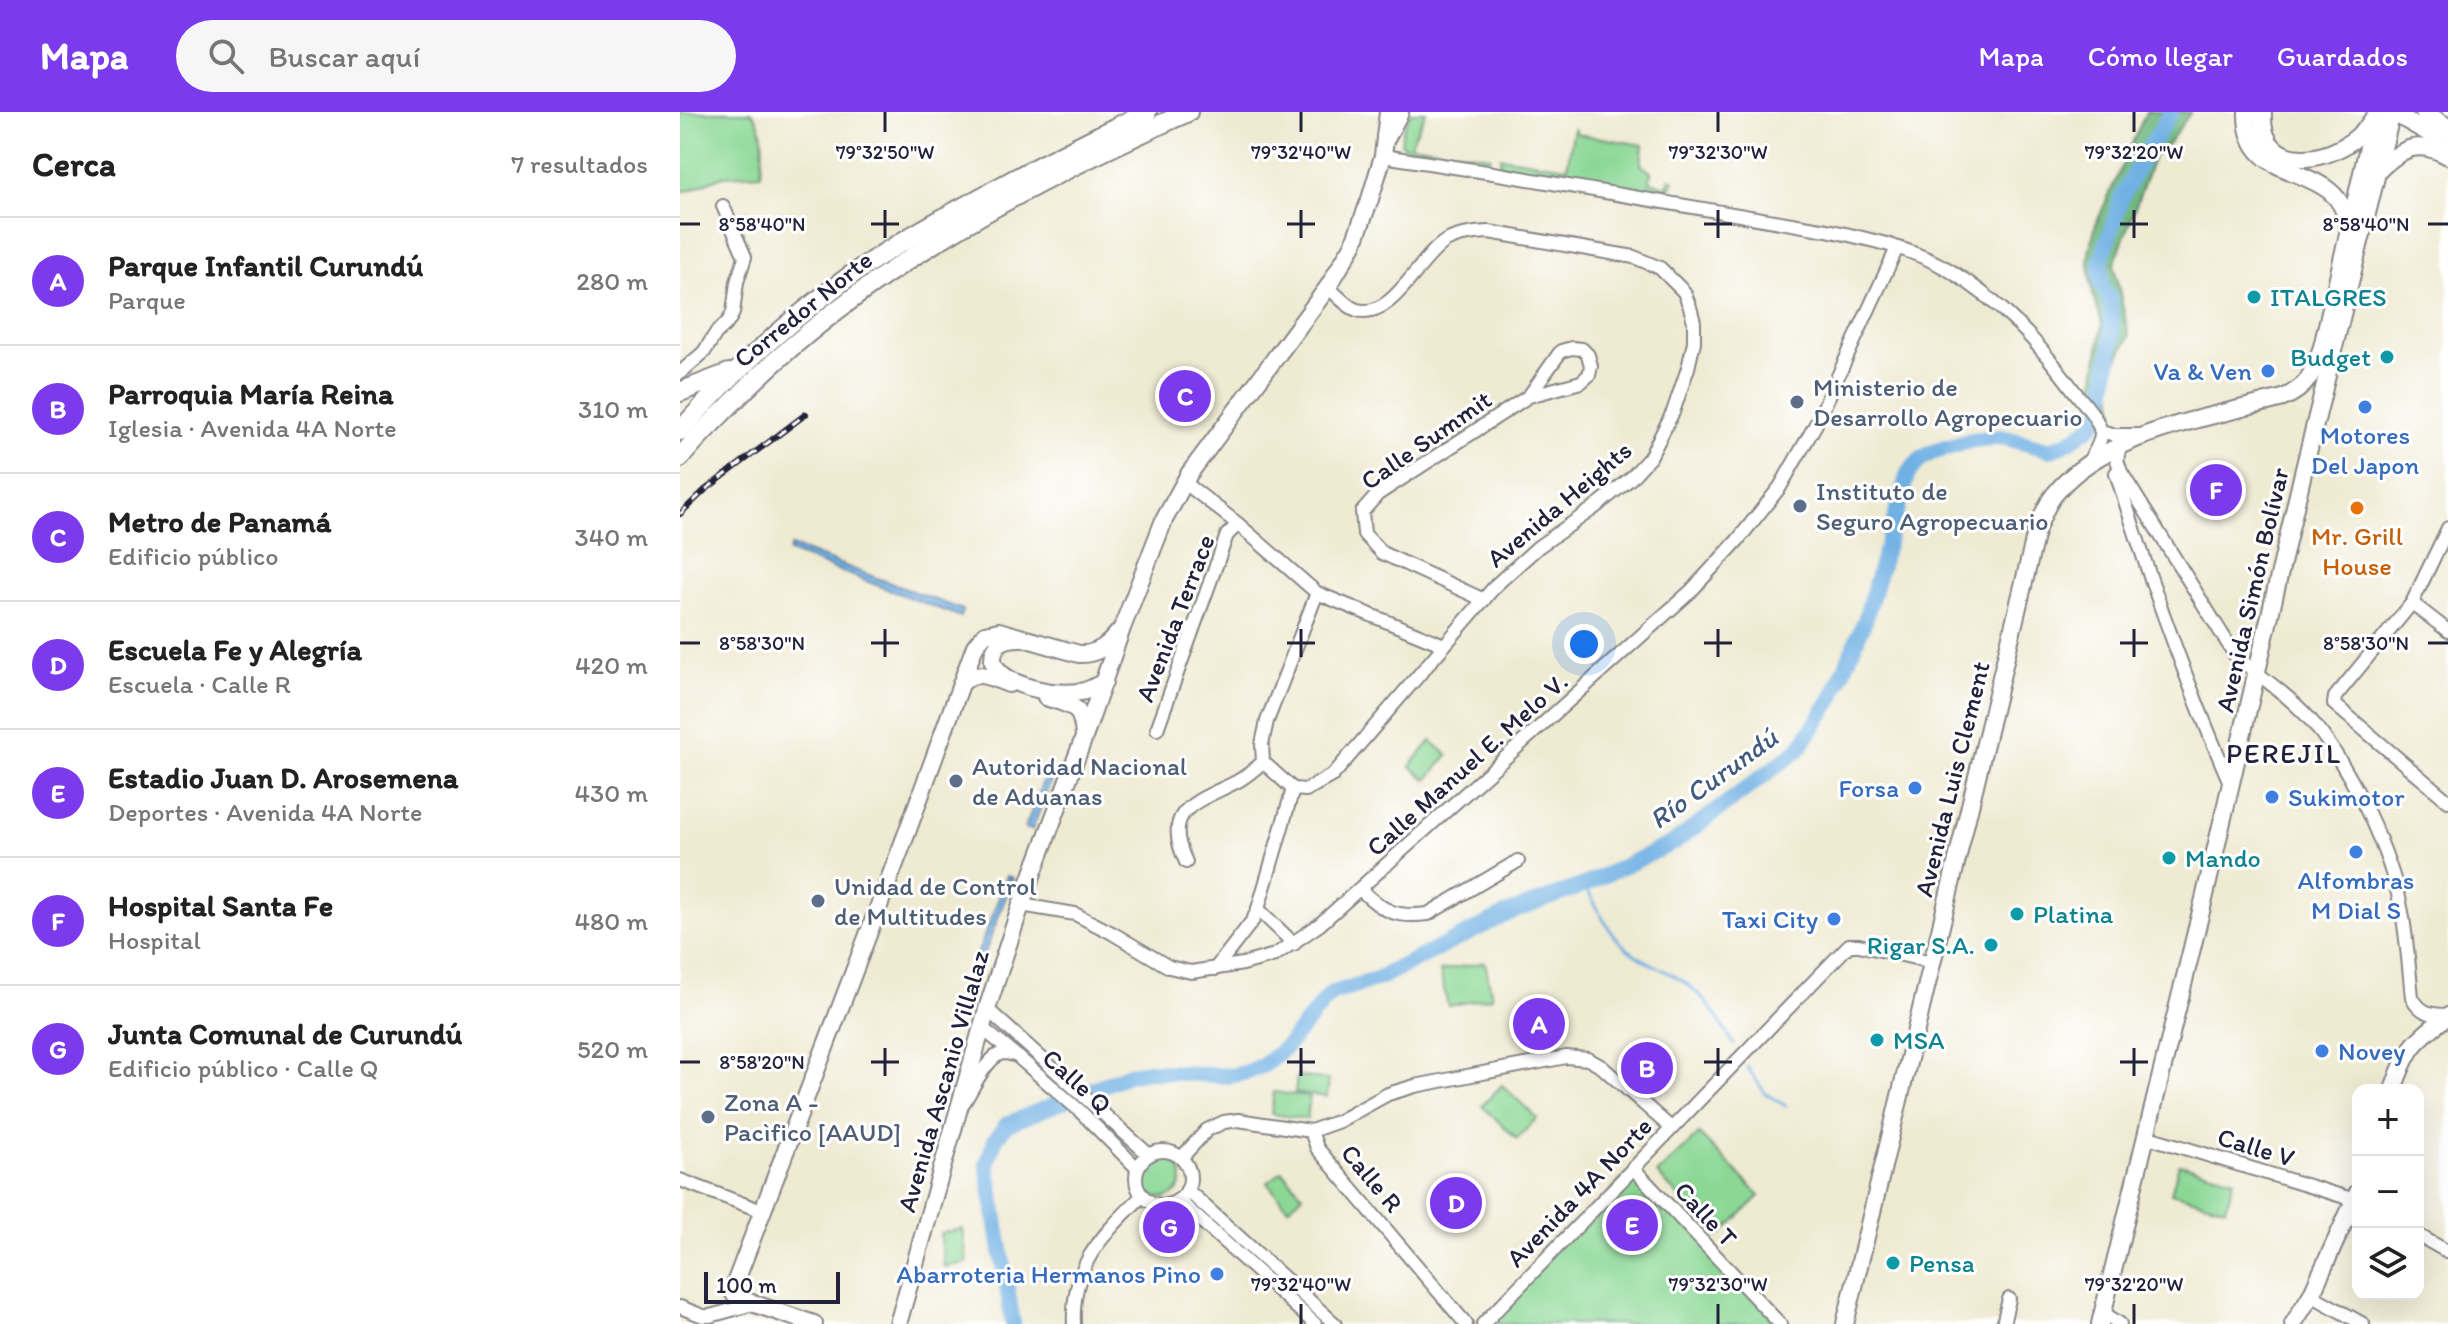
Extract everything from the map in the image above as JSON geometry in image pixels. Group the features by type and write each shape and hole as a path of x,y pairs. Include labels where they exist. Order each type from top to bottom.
{"highway":[{"name":"Corredor Norte","path":"680,431 738,369 790,322 907,237 1076,146 1147,112"},
{"name":"Corredor Norte","path":"680,458 759,375 825,319 909,258 1086,160 1188,112"},
{"path":"1386,137 1399,112"},
{"path":"680,392 738,369"}],"main road":[{"name":"Avenida Ascanio Villalaz","path":"898,1324 987,1009 1021,905 1164,520 1184,482 1328,287 1353,245 1383,156 1388,112"},
{"path":"2247,112 2250,134 2260,153 2274,165 2318,181 2333,192 2346,212 2349,232"},
{"path":"2263,112 2263,127 2274,146 2291,156 2306,159 2347,146 2362,134 2376,112"},
{"path":"2283,398 2293,394 2310,378 2322,347 2376,112"},
{"path":"2392,112 2448,144"},
{"name":"Avenida Simón Bolívar","path":"2101,1318 2392,112"},
{"path":"2424,112 2448,127"},
{"path":"2378,171 2395,155 2413,148 2430,148 2448,156"},
{"path":"2283,398 2303,400 2308,405 2302,452 2303,473"},
{"name":"Avenida Luis Clement","path":"1845,1324 2037,528 2052,498 2094,459 2120,445 2145,435 2283,398"},
{"path":"814,1324 740,1299 734,1294 734,1288 975,646 983,635 999,631 1087,654 1105,646 1122,628"},
{"path":"1024,637 1005,639 995,647 993,662 1003,676 1022,685 1054,692 1084,692 1104,682"},
{"path":"961,684 978,674 1070,706 1081,714 1084,737"},
{"path":"2395,1084 2412,1045 2448,1016"},
{"path":"2293,1324 2311,1295 2352,1209"}],"street":[{"path":"1383,156 1827,230 1897,248 1947,269 2004,309 2043,349 2100,430 2094,459 2109,460 2113,465 2136,538 2201,714 2231,785"},
{"path":"680,373 704,352 733,313 737,282 745,257 723,206"},
{"name":"Avenida Heights","path":"1293,789 1306,790 1333,775 1497,584 1538,547 1631,478 1650,457 1673,412 1694,342 1694,322 1684,292 1660,268 1634,257 1489,232 1448,240 1430,254 1392,300 1371,311 1355,310 1328,287"},
{"name":"Calle Manuel E. Melo V.","path":"1021,905 1075,914 1169,967 1191,972 1243,964 1275,955 1294,944 1361,890 1691,591 1737,541 1780,487 1816,424 1897,248"},
{"path":"1582,349 1588,355 1591,366 1589,375 1581,382 1529,396 1561,351 1582,349"},
{"name":"Calle Summit","path":"1484,600 1382,553 1364,534 1362,512 1378,494 1529,396"},
{"path":"2100,430 2125,436 2145,435"},
{"path":"2120,445 2118,465 2235,655 2280,691 2313,723 2355,786 2390,862 2402,911 2412,997 2423,1012 2448,1016"},
{"path":"1184,482 1317,593 1444,645"},
{"path":"2128,511 2131,506 2141,504"},
{"name":"Avenida Terrace","path":"1157,729 1227,535 1238,524"},
{"path":"2448,528 2412,603 2335,697 2334,704 2448,801"},
{"path":"1215,969 1258,909 1293,789 1263,762 1262,744 1267,721 1317,593"},
{"path":"2412,603 2448,631"},
{"path":"1186,862 1176,830 1180,815 1191,804 1243,778 1263,762"},
{"path":"1361,890 1374,903 1395,914 1428,914 1518,861"},
{"path":"1258,909 1294,944"},
{"name":"Avenida 4A Norte","path":"1483,1324 1849,945 1932,962"},
{"name":"Calle Q","path":"987,1009 1149,1155"},
{"path":"982,1028 1017,1056"},
{"name":"Calle Q","path":"959,1112 986,1066 997,1055 1017,1056 1080,1111 1137,1168"},
{"path":"1181,1158 1207,1130 1224,1122 1238,1120 1311,1131 1339,1121 1385,1095 1415,1086 1566,1057 1588,1059 1602,1067 1671,1128"},
{"name":"Calle R","path":"1311,1131 1317,1148 1466,1324"},
{"name":"Calle V","path":"2145,1136 2352,1197"},
{"path":"1166,1151 1181,1158 1190,1176 1187,1190 1178,1200 1163,1205 1142,1196 1137,1185 1137,1168 1149,1155 1166,1151"},
{"name":"Calle T","path":"1633,1168 1780,1324"},
{"path":"680,1180 762,1211"},
{"path":"1187,1190 1335,1324"},
{"path":"1074,1324 1076,1289 1090,1252 1142,1196"},
{"path":"1178,1200 1315,1324"},
{"path":"2424,1238 2448,1252"},
{"path":"2311,1295 2363,1324"},
{"path":"2003,1324 2009,1299"},
{"path":"680,1307 710,1316 753,1304"},
{"path":"1498,1308 1498,1324"},
{"path":"2101,1318 2120,1324"}],"green space":[{"path":"680,112 752,112 762,134 761,174 723,176 687,191 681,190"},
{"path":"1411,112 1426,112 1410,145 1490,156 1488,164 1408,149 1401,143"},
{"path":"2146,112 2191,112 2168,144 2154,156 2114,265 2129,336 2110,375 2115,414 2106,423 2092,401 2102,324 2093,295 2088,258 2095,226"},
{"path":"1574,128 1578,134 1643,145 1641,165 1651,172 1650,182 1668,186 1669,178 1674,180 1671,187 1662,192 1500,166 1500,157 1567,167"},
{"path":"1431,741 1448,755 1427,780 1410,766"},
{"path":"1485,962 1492,997 1448,1006 1440,971"},
{"path":"1543,1001 1551,1044 1536,1047 1528,1004"},
{"path":"1297,1076 1329,1080 1327,1097 1295,1093"},
{"path":"1502,1085 1537,1118 1517,1139 1482,1106"},
{"path":"1274,1092 1310,1097 1307,1119 1271,1114"},
{"path":"1699,1134 1760,1196 1718,1237 1657,1174"},
{"path":"1162,1158 1176,1164 1182,1178 1176,1192 1162,1198 1148,1192 1142,1178 1148,1164"},
{"path":"2179,1164 2234,1179 2226,1208 2171,1193"},
{"path":"1633,1168 1780,1324 1498,1324 1498,1308"},
{"path":"1282,1171 1303,1195 1288,1208 1267,1183"},
{"path":"963,1229 967,1263 944,1267 940,1233"}],"water":[{"path":"791,546 963,610 961,617 789,552"},
{"path":"1048,768 1055,770 1032,830 1025,828"},
{"path":"1007,876 1013,878 976,976 970,974"}],"waterway":[{"name":"Río Curundú","path":"1013,1324 987,1164 995,1140 1007,1124 1130,1074 1149,1071 1229,1076 1264,1065 1287,1046 1330,994 1379,978 1509,913 1584,885 1675,842 1798,750 1832,699 1865,620 1908,473 1931,453 1972,440 2002,437 2051,450 2089,428 2102,413 2112,342 2110,300 2101,284 2101,261 2121,199 2171,112"},
{"path":"1584,885 1609,929 1622,944 1700,995 1734,1045"},
{"path":"1747,1067 1766,1094 1786,1106"}],"railway":[{"path":"680,514 705,490 806,414"}],"place":[{"name":"ITALGRES","path":"2254,297"},
{"name":"Budget","path":"2387,357"},
{"name":"Va & Ven","path":"2268,371"},
{"name":"Metro de Panamá","path":"1185,396"},
{"name":"Ministerio de Desarrollo Agropecuario","path":"1797,402"},
{"name":"Motores Del Japon","path":"2365,407"},
{"name":"Hospital Santa Fe","path":"2216,490"},
{"name":"Instituto de Seguro Agropecuario","path":"1800,506"},
{"name":"Mr. Grill House","path":"2357,508"},
{"name":"Autoridad Nacional de Aduanas","path":"956,781"},
{"name":"Forsa","path":"1915,788"},
{"name":"Sukimotor","path":"2272,797"},
{"name":"Alfombras M Dial S","path":"2356,852"},
{"name":"Mando","path":"2169,858"},
{"name":"Unidad de Control de Multitudes","path":"818,901"},
{"name":"Platina","path":"2017,914"},
{"name":"Taxi City","path":"1834,919"},
{"name":"Rigar S.A.","path":"1991,945"},
{"name":"Parque Infantil Curundú","path":"1539,1024"},
{"name":"MSA","path":"1877,1040"},
{"name":"Novey","path":"2322,1051"},
{"name":"Parroquia María Reina","path":"1647,1068"},
{"name":"Zona A - Pacìfico [AAUD]","path":"708,1117"},
{"name":"Escuela Fe y Alegría","path":"1456,1203"},
{"name":"Estadio Juan D. Arosemena","path":"1632,1225"},
{"name":"Junta Comunal de Curundú","path":"1169,1227"},
{"name":"Pensa","path":"1893,1263"},
{"name":"Abarroteria Hermanos Pino","path":"1217,1274"}],"district":[{"name":"PEREJIL","path":"2284,753"}]}
